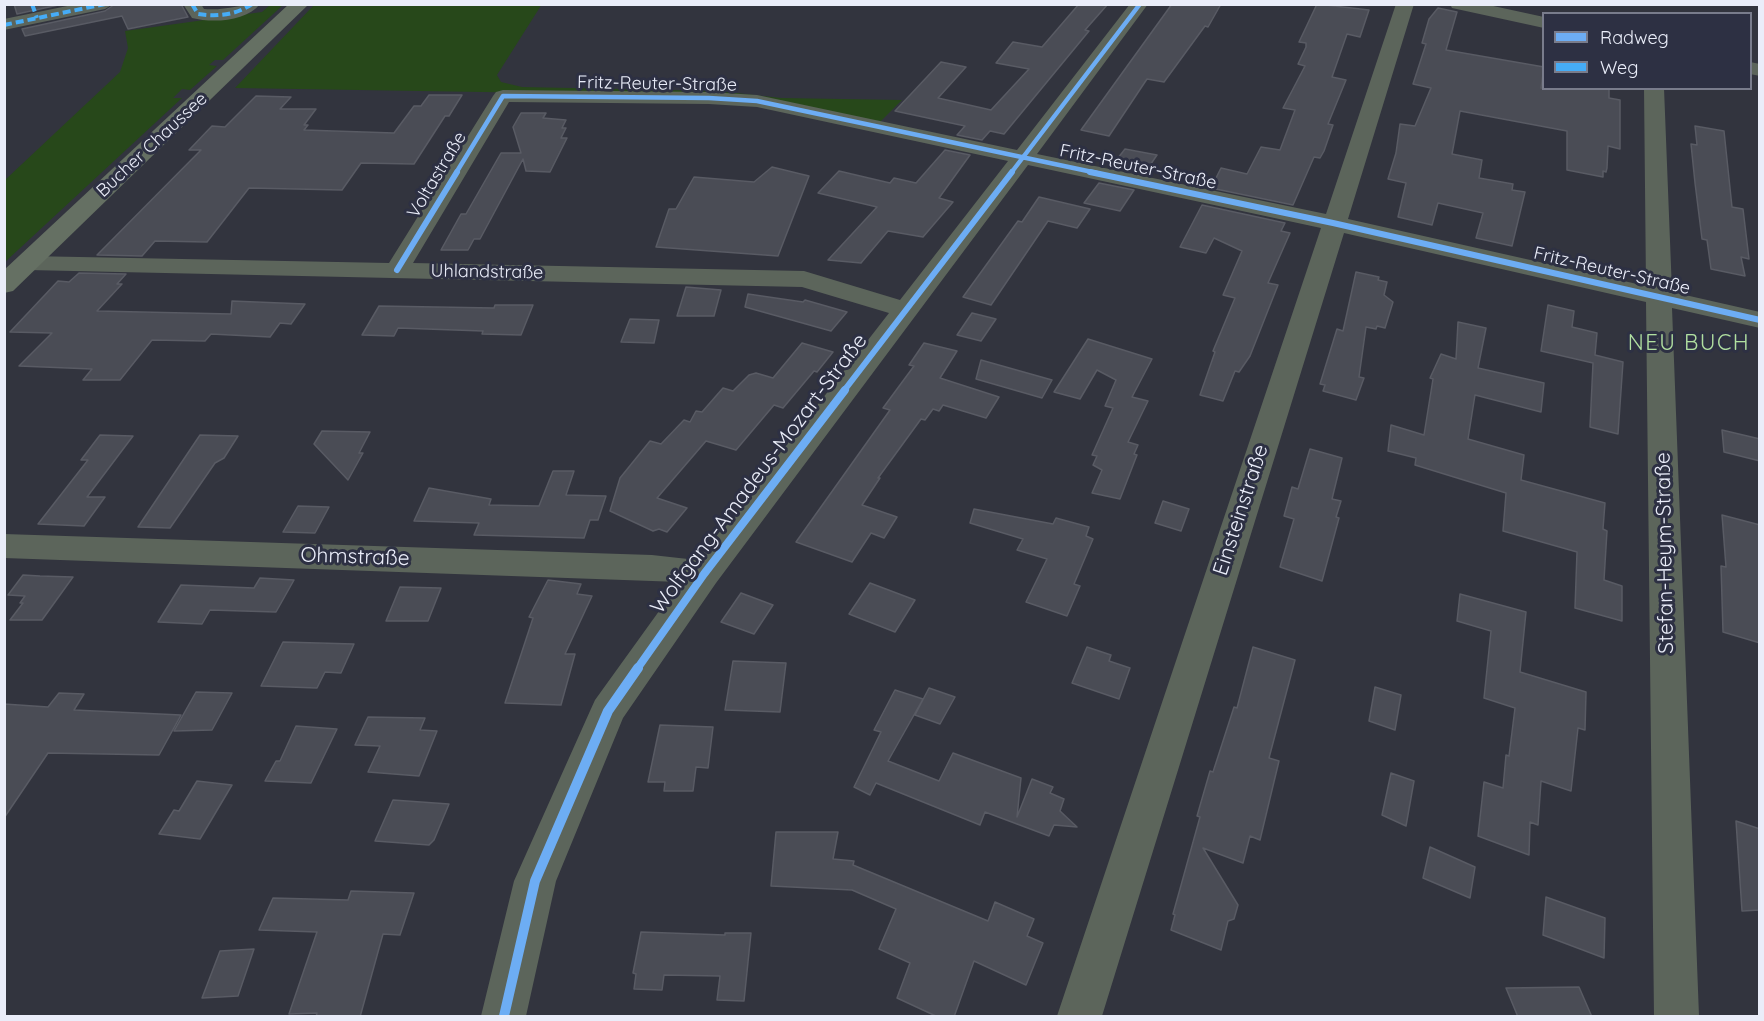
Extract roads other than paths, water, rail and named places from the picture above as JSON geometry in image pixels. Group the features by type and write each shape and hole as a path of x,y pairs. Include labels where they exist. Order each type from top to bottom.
{"main road":[{"name":"Bucher Chaussee","path":"4,285 300,4"}],"street":[{"path":"4,25 35,11 105,4"},
{"path":"192,4 198,14 206,15 233,13 252,4"},
{"name":"Wolfgang-Amadeus-Mozart-Straße","path":"504,1017 535,881 608,711 704,574 1140,4"},
{"name":"Einsteinstraße","path":"1080,1017 1405,4"},
{"path":"1458,4 1542,23"},
{"name":"Stefan-Heym-Straße","path":"1654,90 1677,1017"},
{"name":"Fritz-Reuter-Straße","path":"503,96 709,98 757,101 1333,223 1760,320"},
{"name":"Voltastraße","path":"397,270 503,96"},
{"name":"Uhlandstraße","path":"28,263 804,279 906,310"},
{"name":"Ohmstraße","path":"4,546 652,567 690,570 704,574"}],"district":[{"name":"NEU BUCH","path":"1689,343"}]}
